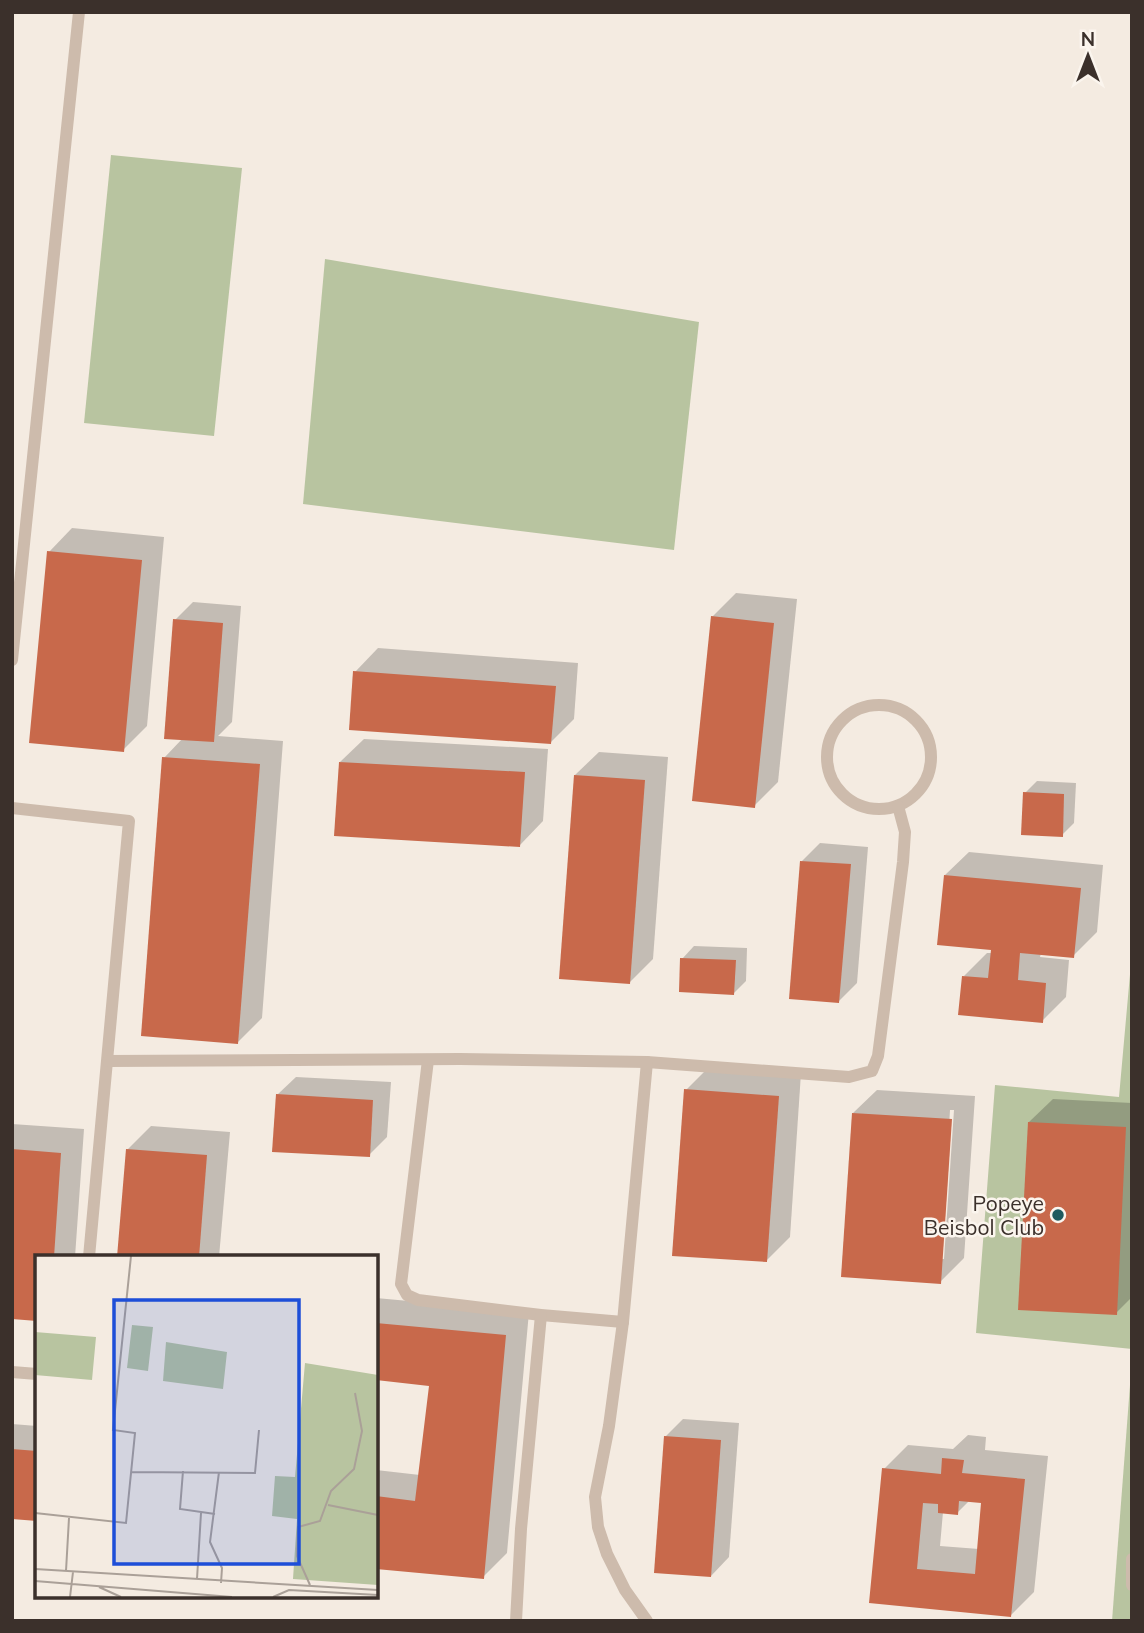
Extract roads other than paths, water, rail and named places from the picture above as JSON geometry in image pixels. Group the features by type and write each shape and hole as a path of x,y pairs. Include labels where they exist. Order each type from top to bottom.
{"lane":[{"path":"12,660 79,12"},
{"path":"880,704 898,708 914,717 925,731 931,748 931,766 925,783 914,797 898,806 864,808 843,795 829,774 826,758 829,741 836,726 848,714 863,707 880,704"},
{"path":"108,1062 647,1062 849,1077 872,1071 878,1056 903,862 905,832 898,806"},
{"path":"12,808 129,821 89,1255"},
{"path":"428,1060 401,1284 407,1295 418,1300 623,1322"},
{"path":"647,1062 623,1322 609,1426 595,1497 598,1527 607,1554 625,1590 647,1621"},
{"path":"516,1621 521,1529 541,1315"},
{"path":"12,1372 35,1374"},
{"path":"1132,1559 1132,1585"}],"place":[{"name":"Popeye Beisbol Club","path":"1058,1215"}]}
